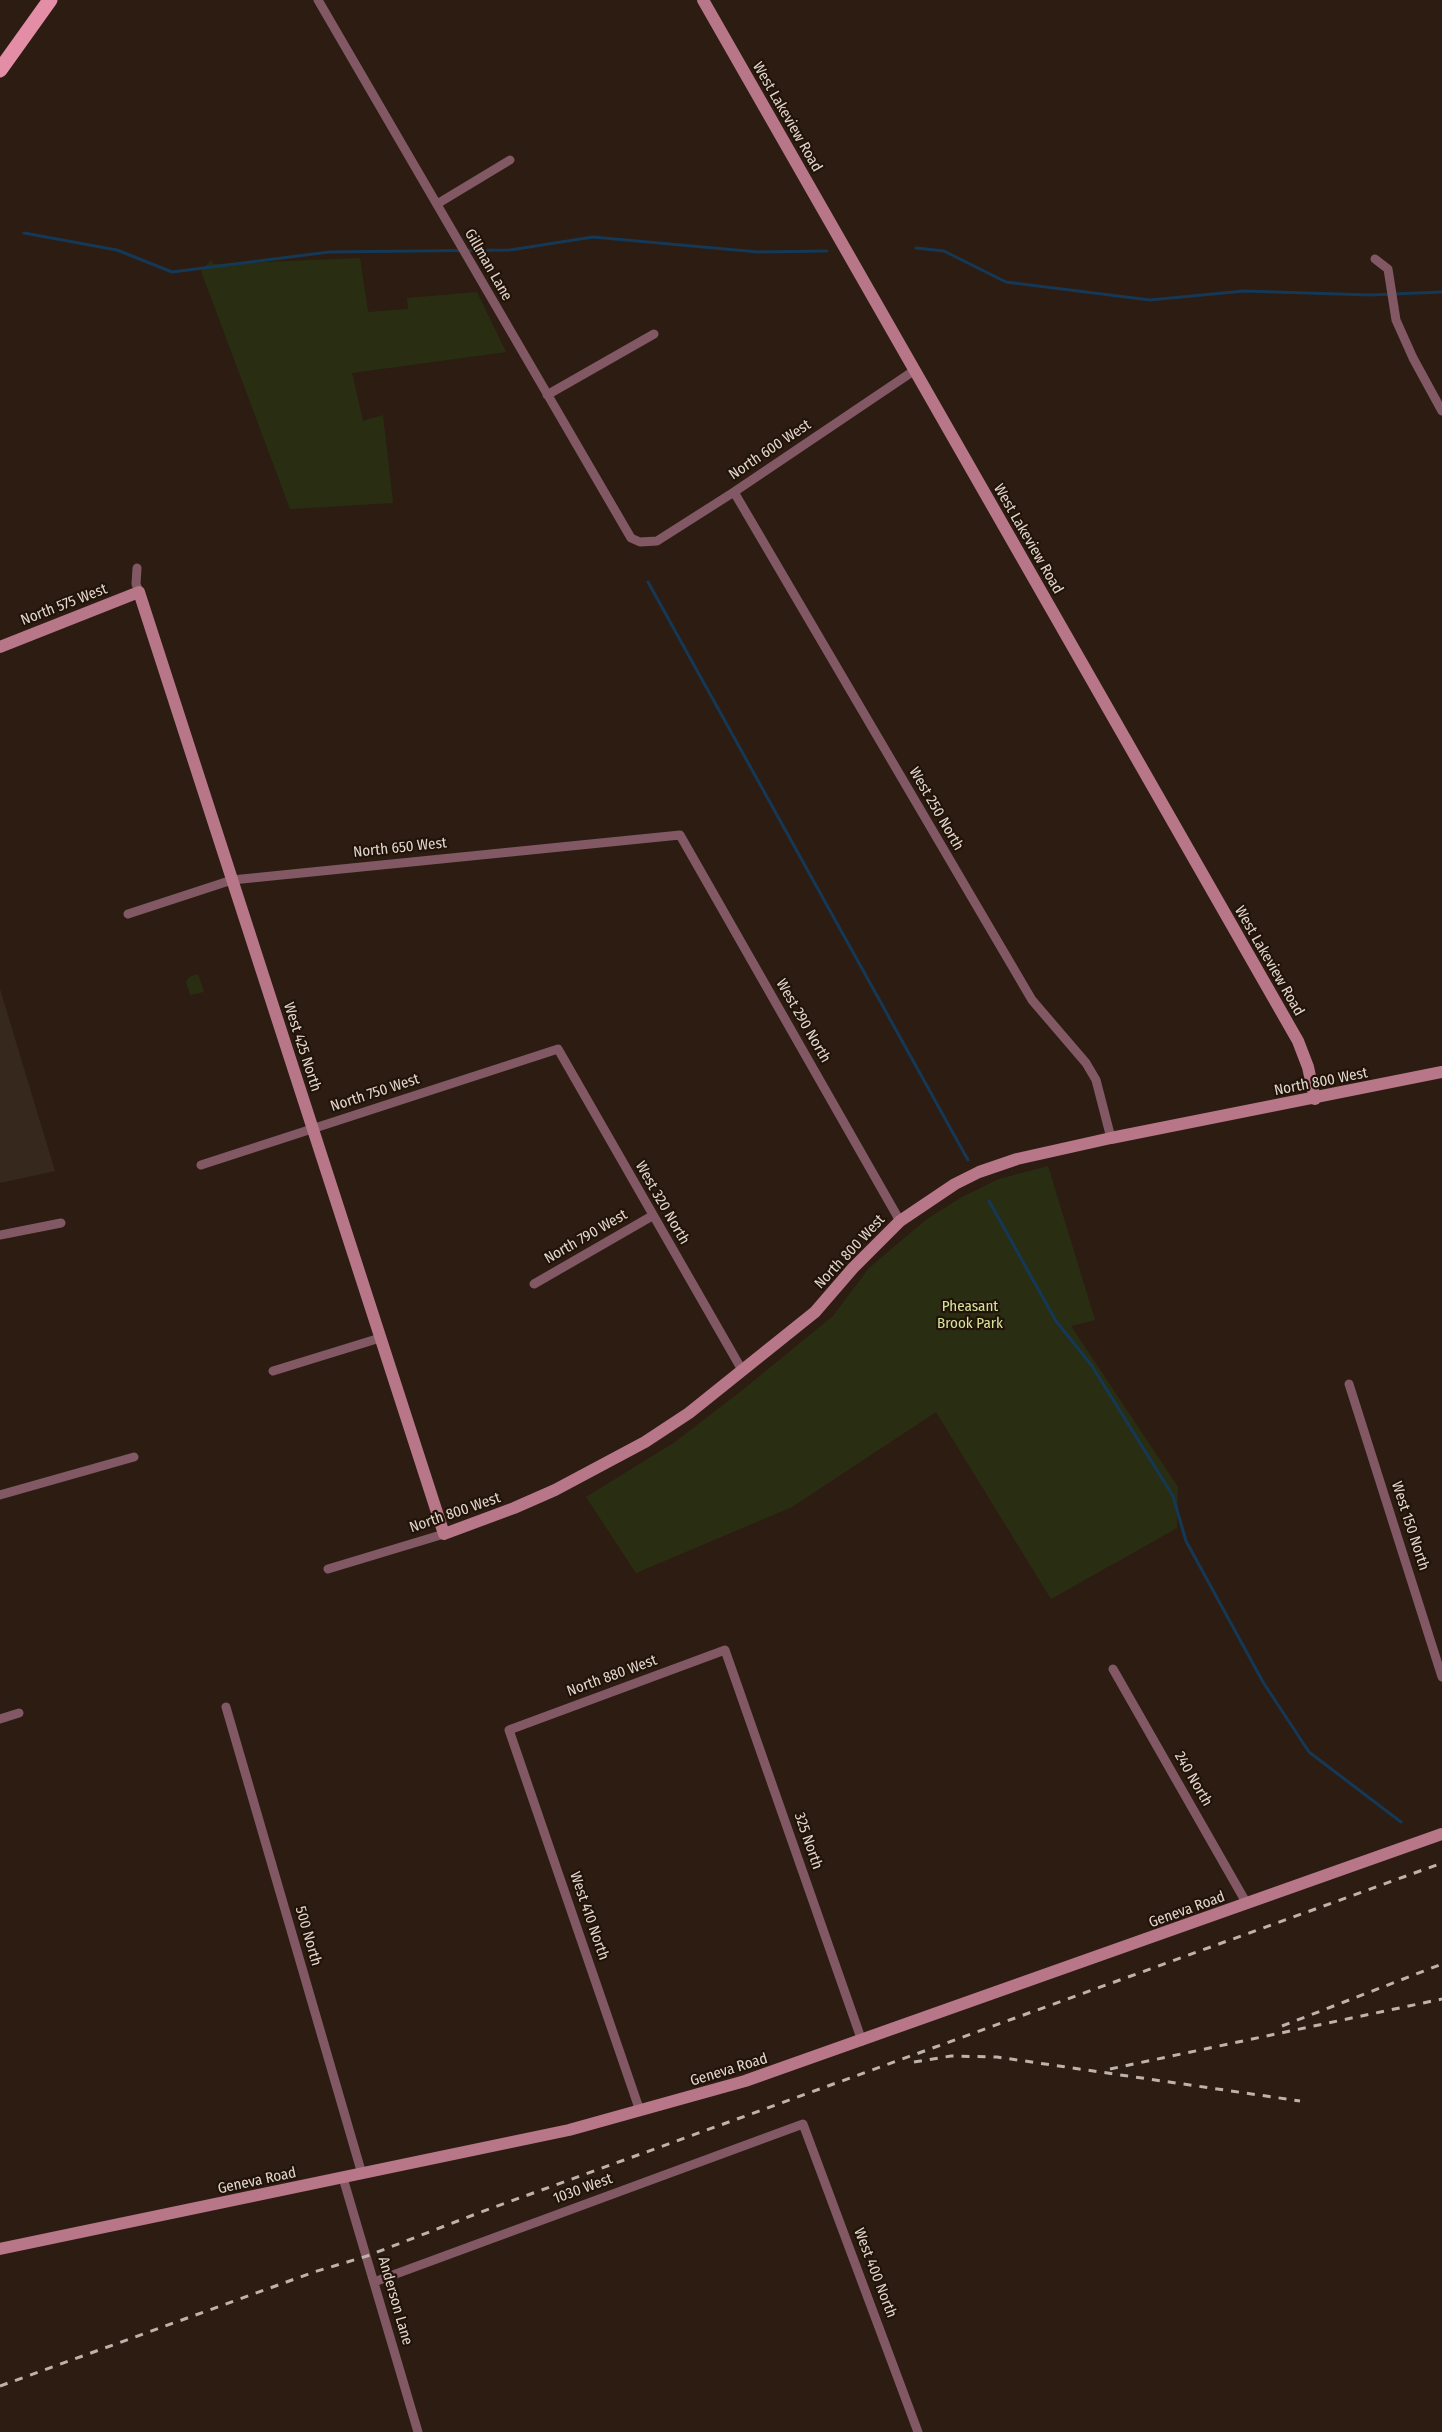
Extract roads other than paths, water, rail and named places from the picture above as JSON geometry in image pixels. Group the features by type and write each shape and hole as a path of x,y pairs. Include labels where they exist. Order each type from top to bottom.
{"main road":[{"path":"0,70 50,0"}],"street":[{"name":"Gillman Lane","path":"318,0 631,538 636,541"},
{"name":"West Lakeview Road","path":"703,0 1298,1041 1308,1067 1315,1099"},
{"path":"437,204 510,160"},
{"path":"1375,259 1388,269 1396,320 1413,358 1437,392 1442,411"},
{"path":"547,395 654,334"},
{"name":"North 600 West","path":"636,541 648,543 657,541 915,370"},
{"name":"West 250 North","path":"734,492 1026,990 1096,1080 1111,1138"},
{"name":"West 425 North","path":"138,568 136,584 444,1534"},
{"name":"North 575 West","path":"0,647 139,592"},
{"name":"North 650 West","path":"128,914 232,880 680,836"},
{"name":"West 290 North","path":"680,836 900,1221"},
{"name":"North 750 West","path":"201,1165 558,1049"},
{"name":"West 320 North","path":"558,1049 742,1370"},
{"name":"North 800 West","path":"328,1569 444,1534 514,1508 600,1468 689,1413 815,1312 853,1268 900,1221 955,1184 979,1172 1017,1159 1111,1138 1442,1072"},
{"name":"North 790 West","path":"534,1284 652,1216"},
{"path":"0,1235 61,1223"},
{"path":"273,1371 380,1338"},
{"name":"West 150 North","path":"1349,1384 1442,1677"},
{"path":"0,1495 134,1456"},
{"name":"North 880 West","path":"509,1730 725,1650"},
{"name":"325 North","path":"725,1650 862,2042"},
{"name":"240 North","path":"1113,1669 1247,1904"},
{"name":"500 North","path":"226,1707 362,2174"},
{"path":"0,1719 19,1713"},
{"name":"West 410 North","path":"509,1730 640,2111"},
{"name":"Geneva Road","path":"0,2249 569,2130 745,2081 862,2042 1442,1834"},
{"name":"1030 West","path":"374,2282 803,2124"},
{"name":"West 400 North","path":"803,2124 918,2432"},
{"name":"Anderson Lane","path":"343,2178 418,2432"}],"waterway":[{"path":"24,233 117,250 172,272 329,252 510,250 593,237 758,252 827,251"},
{"path":"916,248 944,251 1006,282 1150,300 1244,291 1370,295 1442,292"},
{"path":"648,582 968,1160"},
{"path":"989,1201 1056,1321 1092,1366 1173,1496 1186,1541 1263,1682 1309,1752 1401,1822"}],"railway":[{"path":"0,2386 314,2272 367,2256 481,2212 1442,1863"},
{"path":"1282,2026 1442,1964"},
{"path":"1110,2069 1442,1999"},
{"path":"914,2062 951,2056 997,2057 1300,2101"}],"park label":[{"name":"Pheasant Brook Park","path":"970,1316"}]}
